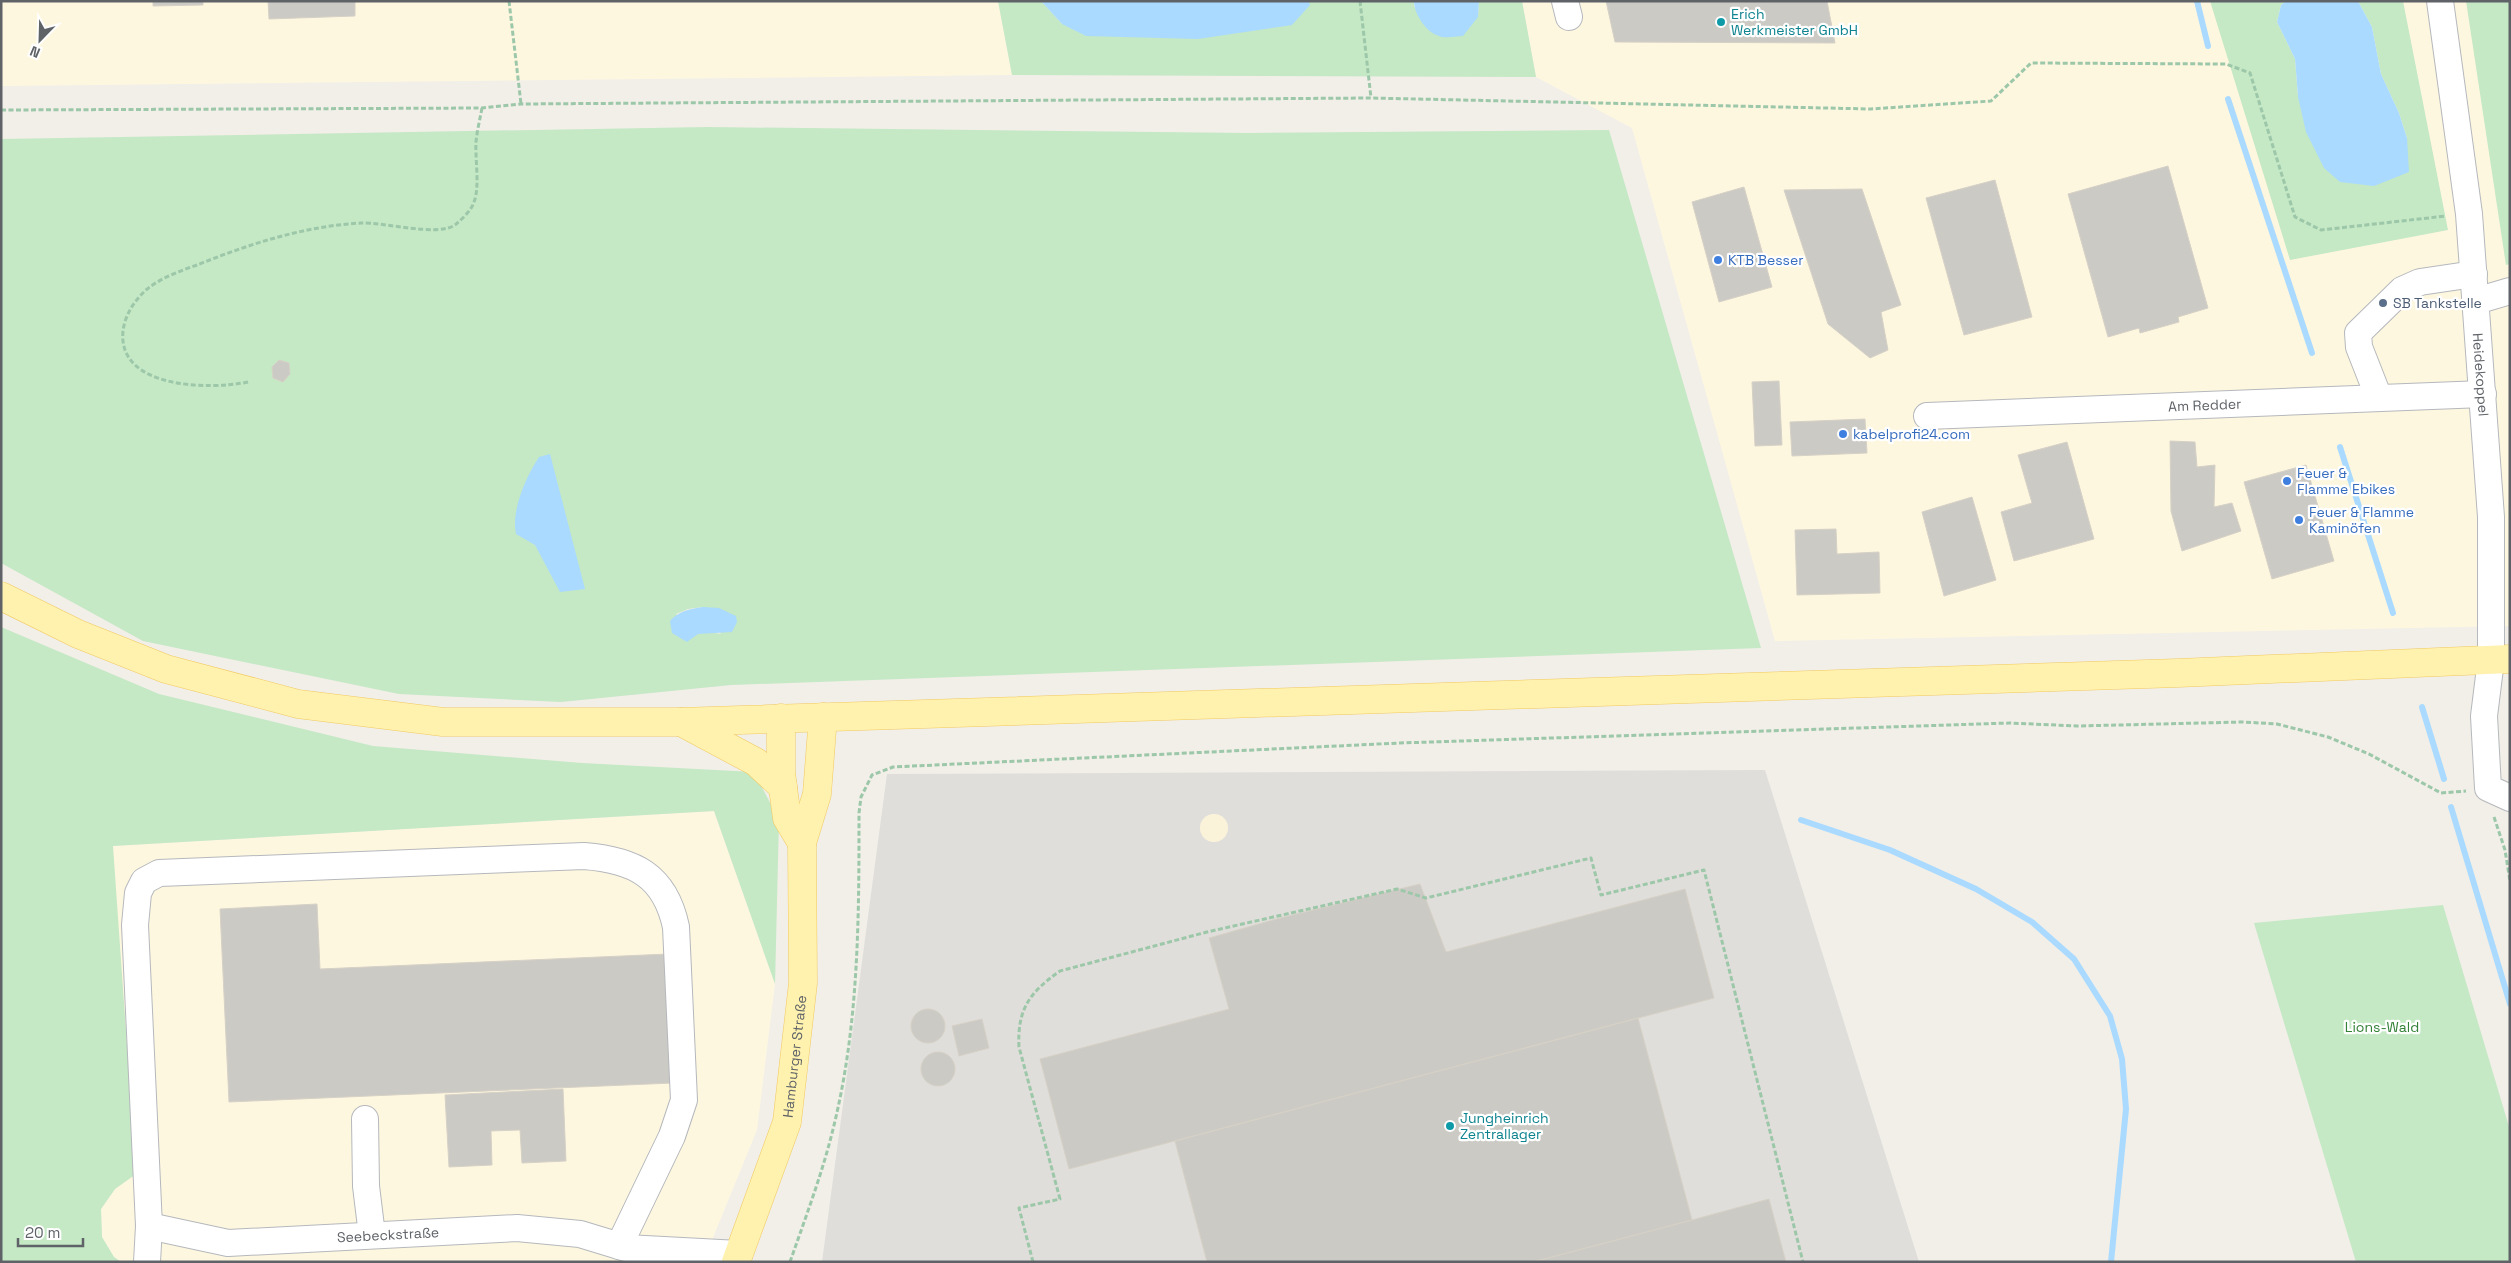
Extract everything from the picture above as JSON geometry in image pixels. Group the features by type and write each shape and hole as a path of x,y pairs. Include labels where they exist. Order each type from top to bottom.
{"main road":[{"path":"1,596 78,634 166,669 298,704 443,722 679,722 2168,673 2500,660"},
{"name":"Hamburger Straße","path":"738,1258 787,1122 804,983 802,843 817,794 823,716"},
{"path":"781,718 783,788 787,818 802,843"},
{"path":"679,722 756,762 783,788"}],"street":[{"name":"Heidekoppel","path":"2440,1 2469,214 2474,274 2491,517 2491,560 2500,660 2484,716 2499,793"},
{"path":"2379,398 2359,347 2358,332 2402,290 2420,282 2474,274"},
{"path":"2476,301 2510,291"},
{"name":"Am Redder","path":"1927,416 2482,394"},
{"path":"2491,560 2510,580"},
{"path":"147,1262 149,1226 134,925 138,892 144,881 159,873 584,856 605,857 629,864 648,875 672,905 676,927 684,1100 630,1252"},
{"path":"365,1119 366,1186 372,1235"},
{"name":"Seebeckstraße","path":"149,1226 228,1243 517,1228 580,1234 630,1252 738,1258"}],"path":[{"path":"509,1 521,104"},
{"path":"1360,1 1371,98"},
{"path":"1,110 482,108 521,104 1371,98 1871,108 1992,102 2031,63 2226,64 2250,73 2295,217 2322,230 2469,214"},
{"path":"248,382 230,386 192,386 146,373 136,367 128,357 122,338 124,318 147,290 173,274 219,256 275,239 332,226 363,223 435,229 452,226 465,216 475,202 476,141 482,108"},
{"path":"790,1262 836,1122 846,1060 856,985 859,813 862,797 872,775 893,767 1410,742 2010,723 2077,726 2242,722 2277,724 2328,737 2369,754 2441,793"},
{"path":"2499,793 2494,818 2506,850 2510,881"},
{"path":"1033,1262 1019,1208 1060,1199 1019,1047 1018,1027 1026,1005 1040,984 1060,971 1207,932 1397,889 1426,898 1591,858 1601,896 1704,870 1803,1262"}],"shaded area":[{"path":"1,1 998,1 1012,75 1,86"},
{"path":"1522,1 2510,1 2510,626 1775,641 1632,128 1536,77"},
{"path":"1765,770 1919,1262 822,1262 887,774"},
{"path":"714,811 775,984 757,1130 703,1262 121,1262 114,1257 102,1237 101,1209 115,1189 136,1174 112,846"}],"green space":[{"path":"998,1 1041,1 1062,24 1309,5 1309,1 1414,1 1414,7 1478,17 1479,1 1522,1 1536,77 1012,75"},
{"path":"2210,1 2286,1 2281,5 2277,22 2295,59 2298,97 2407,138 2399,113 2381,74 2372,27 2358,1 2403,1 2448,230 2290,260"},
{"path":"2466,1 2510,1 2510,264 2506,265"},
{"path":"707,127 1247,133 1609,130 1761,648 731,685 561,702 399,694 143,641 1,563 1,139","holes":["703,607 721,634 710,632 697,634 676,614 688,609"]},
{"path":"1,627 159,694 373,746 582,763 754,772 779,820 775,984 714,811 113,846 136,1174 115,1189 101,1209 102,1237 114,1257 121,1262 1,1262"},
{"name":"Lions-Wald","path":"2443,905 2510,1130 2510,1262 2356,1262 2254,923"}],"sand":[{"path":"1214,814 1224,818 1228,828 1224,838 1214,842 1204,838 1200,828 1204,818"}],"water":[{"path":"1041,1 1309,1 1310,5 1292,25 1198,39 1086,36 1062,24"},
{"path":"1414,1 1479,1 1478,17 1463,36 1441,37 1425,27 1416,11"},
{"path":"2286,1 2358,1 2372,27 2381,74 2399,113 2407,138 2409,172 2374,186 2340,182 2324,168 2306,132 2298,97 2295,59 2277,22 2281,5"},
{"path":"550,454 585,589 560,592 535,545 516,534 515,525 518,504 529,474 539,457"},
{"path":"703,607 719,608 736,616 737,622 732,632 698,634 687,642 672,633 670,621 673,618 685,611"}],"building":[{"path":"153,1 203,1 203,5 153,6"},
{"path":"268,1 355,1 355,16 269,19"},
{"name":"Erich Werkmeister GmbH","path":"1606,1 1827,1 1835,43 1615,42"},
{"path":"2168,166 2208,308 2178,317 2179,322 2140,333 2139,328 2108,337 2068,194"},
{"path":"1995,180 2032,317 1964,335 1926,198"},
{"path":"1744,187 1772,287 1719,302 1692,202"},
{"path":"1862,189 1901,305 1881,312 1888,350 1870,358 1828,324 1784,190"},
{"path":"279,360 289,363 290,374 283,382 273,378 272,367"},
{"path":"1779,381 1782,445 1755,446 1752,382"},
{"path":"1865,419 1867,453 1792,456 1790,422"},
{"path":"2170,441 2195,442 2197,467 2215,465 2214,507 2232,503 2241,531 2182,551 2171,511"},
{"path":"2067,442 2094,539 2014,561 2001,512 2032,503 2018,455"},
{"path":"2306,465 2334,561 2272,579 2244,482"},
{"path":"1972,497 1996,580 1944,596 1922,512"},
{"path":"1836,529 1837,554 1879,552 1880,593 1797,595 1795,530"},
{"path":"1420,884 1446,952 1685,889 1714,998 1069,1169 1040,1059 1229,1009 1209,938 1276,919"},
{"path":"317,904 320,969 668,954 673,1083 229,1102 220,909"},
{"path":"928,1009 935,1010 940,1014 944,1019 944,1033 940,1038 935,1042 928,1043 921,1042 916,1038 912,1033 911,1026 912,1019 916,1014 921,1010"},
{"name":"Jungheinrich Zentrallager","path":"1638,1018 1692,1220 1533,1262 1207,1262 1175,1141"},
{"path":"982,1019 989,1048 959,1056 952,1026"},
{"path":"938,1052 945,1053 950,1057 954,1062 954,1076 950,1081 945,1085 938,1086 931,1085 926,1081 922,1076 921,1069 922,1062 926,1057 931,1053"},
{"path":"563,1089 566,1161 522,1163 520,1130 491,1131 492,1165 449,1167 445,1095"},
{"path":"1769,1199 1786,1262 1533,1262 1692,1220"}],"waterway":[{"path":"2197,1 2208,46"},
{"path":"2228,99 2312,353"},
{"path":"2340,447 2393,613"},
{"path":"2422,707 2444,779"},
{"path":"2451,807 2510,1004"},
{"path":"1801,820 1890,850 1976,889 2032,922 2074,959 2110,1016 2122,1059 2126,1109 2111,1262"}],"place":[{"name":"Erich Werkmeister GmbH","path":"1721,22"},
{"name":"KTB Besser","path":"1718,260"},
{"name":"SB Tankstelle","path":"2383,303"},
{"name":"kabelprofi24.com","path":"1843,434"},
{"name":"Feuer & Flamme Ebikes","path":"2287,481"},
{"name":"Feuer & Flamme Kaminöfen","path":"2299,520"},
{"name":"Jungheinrich Zentrallager","path":"1450,1126"}]}
